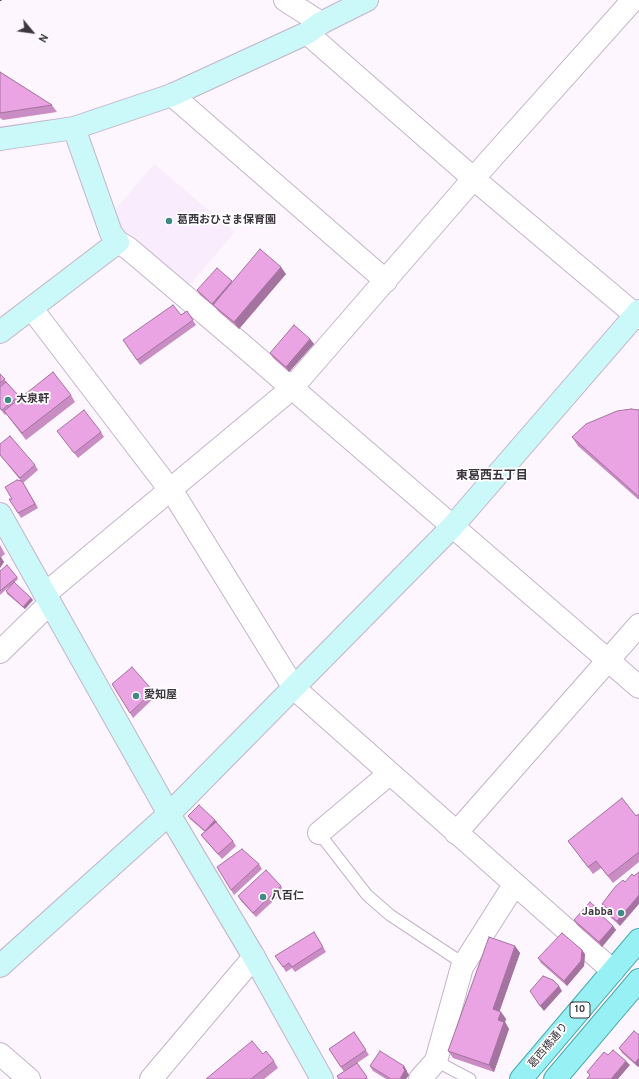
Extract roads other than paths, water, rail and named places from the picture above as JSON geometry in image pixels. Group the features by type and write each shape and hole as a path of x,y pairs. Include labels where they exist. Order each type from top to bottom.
{"main road":[{"name":"葛西橋通り","path":"521,1079 639,940"},
{"name":"10","path":"555,1079 635,992"}],"street":[{"path":"0,966 169,814 452,527 638,315 474,179 285,0"},
{"path":"0,139 74,128 172,95 314,28 367,0"},
{"path":"0,652 48,598 169,491 291,389 474,179 633,0"},
{"path":"172,95 386,281"},
{"path":"74,128 111,233 118,242 134,253 639,687"},
{"path":"0,332 118,242"},
{"path":"32,308 169,491 177,499 294,688 514,885 613,971"},
{"path":"0,514 169,814 254,957 322,1079"},
{"path":"456,833 639,625"},
{"path":"320,833 389,774"},
{"path":"420,1079 436,1061 464,964 514,885"},
{"path":"151,1079 254,957"},
{"path":"0,1054 29,1079"}],"lane":[{"path":"320,833 367,895 390,915 464,964"},
{"path":"436,1061 470,1079"}],"place":[{"name":"葛西おひさま保育園","path":"169,221"},
{"name":"大泉軒","path":"8,400"},
{"name":"愛知屋","path":"136,696"},
{"name":"八百仁","path":"263,897"},
{"name":"Jabba","path":"621,913"}],"district":[{"name":"東葛西五丁目","path":"492,477"}]}
